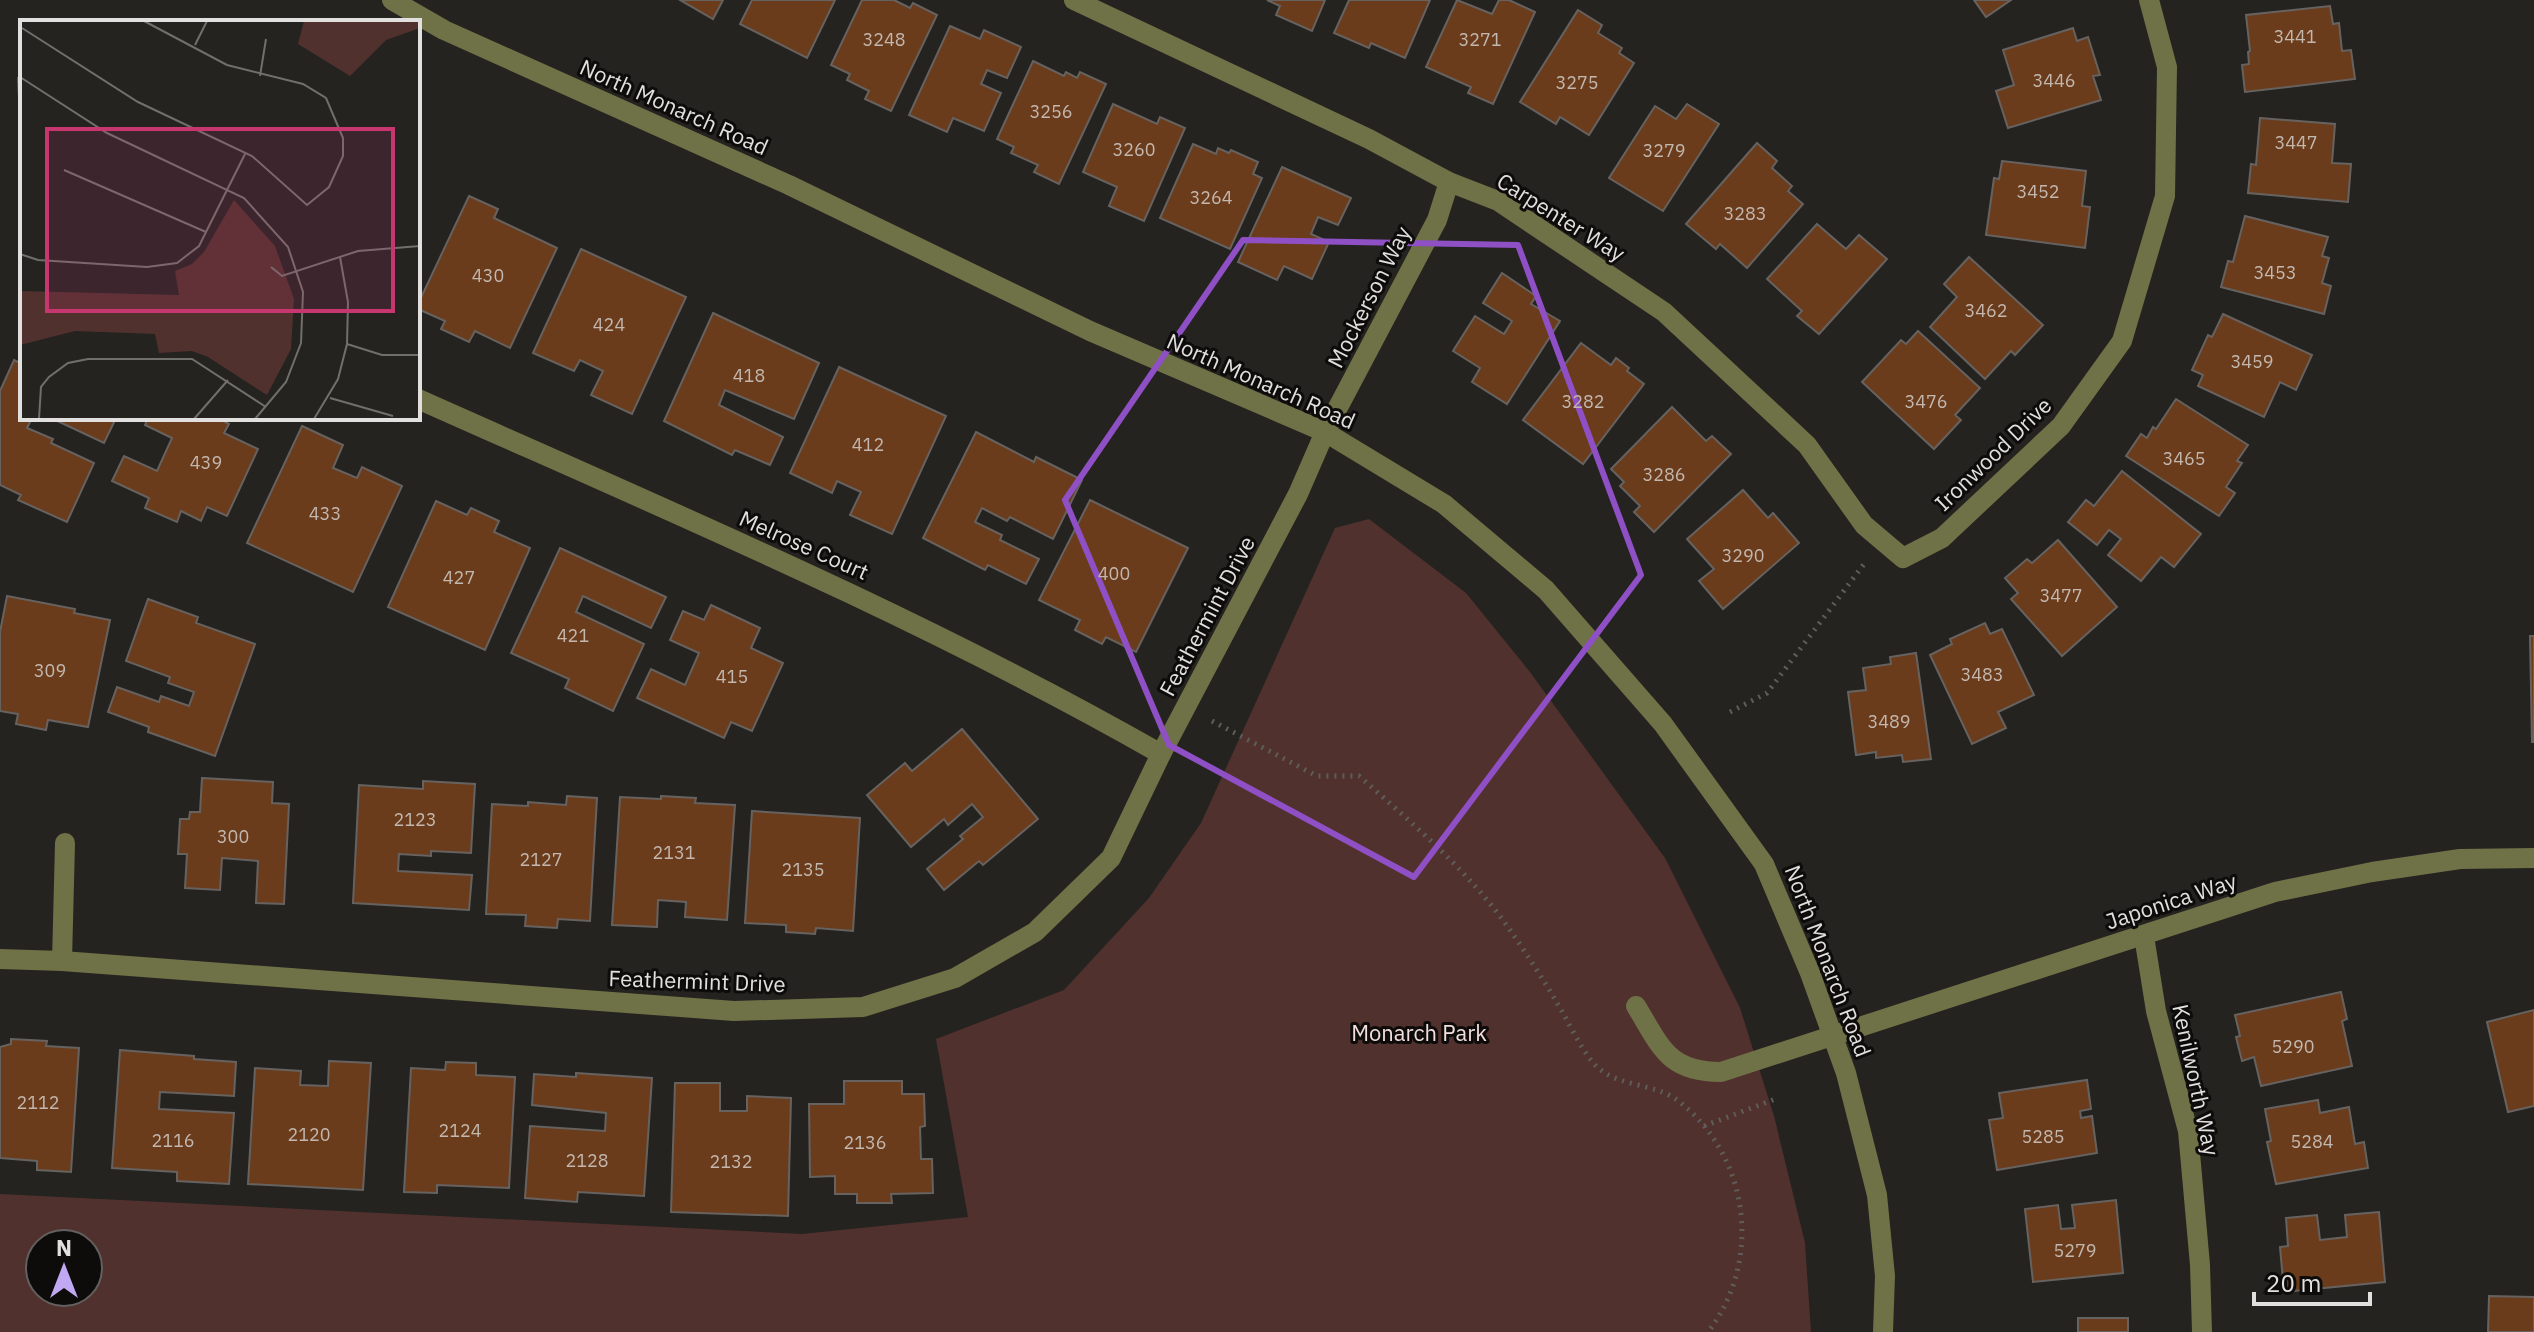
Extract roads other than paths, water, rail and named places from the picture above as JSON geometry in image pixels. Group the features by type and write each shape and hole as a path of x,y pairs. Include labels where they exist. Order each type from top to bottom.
{"street":[{"name":"North Monarch Road","path":"392,0 444,30 789,185 1090,331 1325,432 1444,504 1546,590 1663,724 1764,864 1810,973 1846,1073 1877,1195 1885,1276 1883,1332"},
{"name":"Carpenter Way","path":"1074,0 1369,139 1449,182 1498,201 1664,312 1807,445 1864,525 1903,558"},
{"name":"Ironwood Drive","path":"1903,558 1942,538 2061,426 2122,341 2165,196 2167,67 2149,0"},
{"name":"Mockerson Way","path":"1325,432 1437,220 1449,182"},
{"name":"Melrose Court","path":"420,400 849,591 1111,725 1161,754"},
{"name":"Feathermint Drive","path":"0,959 734,1011 863,1007 955,978 1035,932 1111,858 1161,754 1298,494 1325,432"},
{"path":"62,961 65,843"},
{"name":"Japonica Way","path":"1636,1006 1657,1042 1674,1062 1698,1072 1721,1072 2275,892 2372,872 2460,859 2534,858"},
{"name":"Kenilworth Way","path":"2144,936 2156,1011 2188,1131 2200,1265 2202,1332"}],"park label":[{"name":"Monarch Park","path":"1419,1033"}]}
